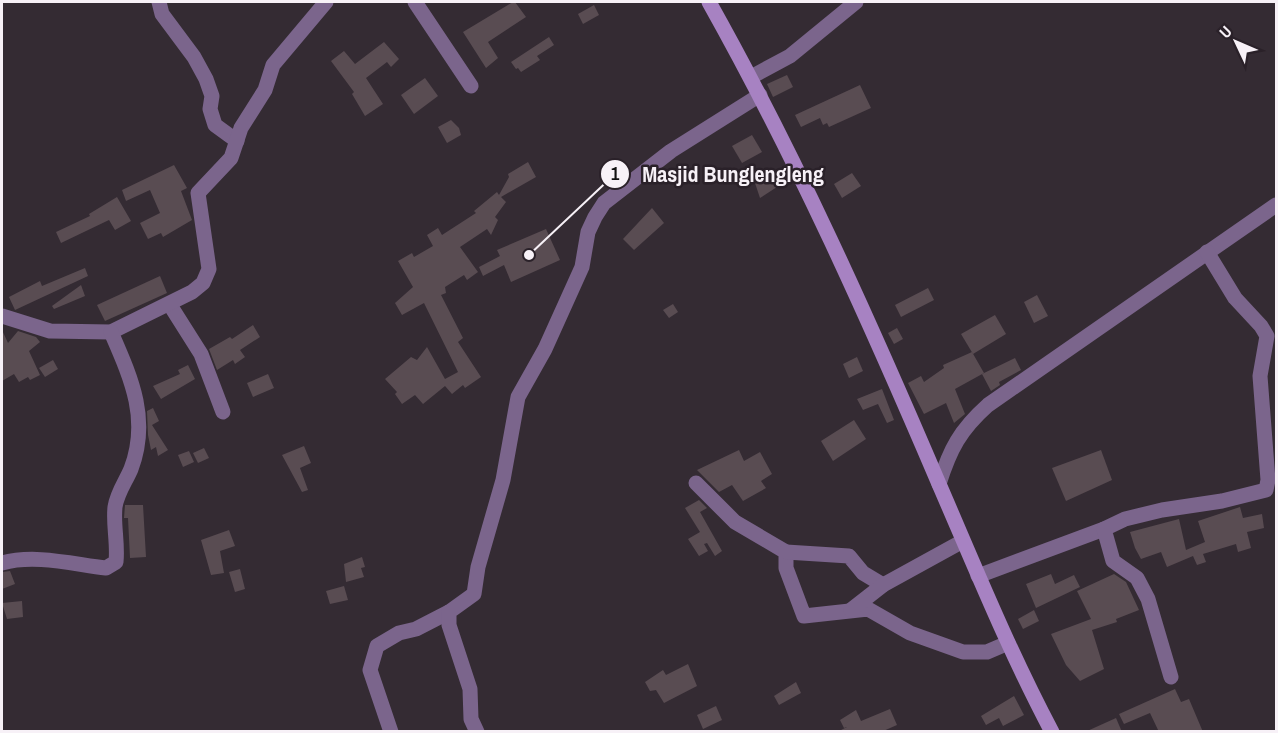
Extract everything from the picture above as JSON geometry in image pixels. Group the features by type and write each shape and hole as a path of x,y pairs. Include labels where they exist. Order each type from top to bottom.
{"street":[{"path":"159,2 162,14 194,57 206,79 212,96 210,109 215,125 237,141"},
{"path":"2,316 50,331 111,332 192,292 207,277 209,254 202,232 198,193 228,164 241,128 265,90 273,65 326,2"},
{"path":"416,2 471,86"},
{"path":"709,2 751,77 834,247 1008,643 1052,732"},
{"path":"751,77 790,56 856,2"},
{"path":"391,732 370,670 377,646 399,633 416,629 449,612 474,594 478,567 503,480 518,397 545,349 582,267 588,231 595,217 604,203 671,151 760,95"},
{"path":"939,484 950,449 975,417 988,405 1276,205"},
{"path":"978,576 1125,519 1271,490 1260,376 1267,336 1262,326 1235,298 1207,252"},
{"path":"170,304 201,354 223,412"},
{"path":"2,563 19,559 45,560 106,568 116,562 118,542 115,505 131,469 140,433 139,412 129,377 111,332"},
{"path":"696,483 735,522 786,552 849,556 863,573 883,585"},
{"path":"1104,529 1113,561 1137,578 1148,599 1171,677"},
{"path":"851,610 883,585 963,541"},
{"path":"786,552 786,568 804,616 862,609 877,612 910,633 963,652 987,652 1008,643"},
{"path":"449,612 449,625 470,689 471,719 477,732"}],"building":[{"path":"513,2 526,17 488,42 498,58 486,68 463,32"},
{"path":"594,5 599,15 583,24 578,14"},
{"path":"549,37 554,45 537,56 540,60 521,72 518,68 516,69 511,62"},
{"path":"384,42 399,59 391,67 387,62 366,78 383,104 365,116 352,94 354,92 331,61 344,51 355,64"},
{"path":"787,75 793,87 773,97 767,84"},
{"path":"425,78 438,96 414,114 401,95"},
{"path":"860,85 871,108 829,127 827,123 823,125 820,118 801,127 795,115"},
{"path":"451,120 459,128 461,135 447,143 438,127"},
{"path":"752,135 762,152 742,163 732,146"},
{"path":"528,162 536,177 501,197 506,202 495,217 498,220 491,235 487,229 460,247 478,272 467,280 464,275 445,287 446,293 441,295 463,338 458,342 481,377 465,388 463,385 452,394 445,386 423,404 415,395 402,404 395,394 397,392 385,379 411,357 417,360 427,347 445,379 458,372 424,303 402,315 395,303 413,287 398,261 412,253 414,257 433,246 427,235 438,228 442,235 476,213 474,211 497,192 499,195 509,177 508,174"},
{"path":"174,165 187,188 181,191 192,220 163,237 161,233 148,239 140,223 160,213 150,190 126,201 122,190"},
{"path":"772,173 780,185 760,198 755,183"},
{"path":"852,173 861,186 842,198 834,184"},
{"path":"117,197 131,221 115,230 109,220 61,243 56,232 90,216 89,214"},
{"path":"652,208 664,223 634,250 623,239"},
{"path":"546,229 560,260 511,282 504,265 483,276 479,267 500,256 497,250"},
{"path":"85,268 88,276 15,310 9,297 40,281 42,286"},
{"path":"160,276 167,293 105,321 97,305"},
{"path":"81,285 85,296 54,309 52,306"},
{"path":"928,288 934,300 901,317 895,305"},
{"path":"1037,295 1048,316 1034,323 1024,302"},
{"path":"673,304 678,312 669,318 663,310"},
{"path":"995,315 1006,334 973,354 961,334"},
{"path":"253,325 260,337 240,350 245,357 235,364 233,360 217,370 209,349 230,337 232,339"},
{"path":"897,328 903,339 894,344 888,333"},
{"path":"2,330 8,343 18,331 36,337 40,342 29,351 40,375 30,380 28,377 19,382 14,374 2,381"},
{"path":"972,352 984,373 955,389 965,414 954,423 946,403 924,414 908,383 921,376 924,382 944,368 943,365"},
{"path":"857,357 863,371 849,378 843,364"},
{"path":"1015,358 1021,370 999,382 1000,385 991,391 982,374"},
{"path":"53,360 58,369 45,377 39,368"},
{"path":"188,365 195,379 161,399 153,386 180,374 178,370"},
{"path":"268,374 274,388 253,397 247,383"},
{"path":"882,389 894,420 887,423 878,404 863,410 857,399"},
{"path":"153,408 159,421 152,425 168,450 158,456 156,447 151,450 148,435 147,411"},
{"path":"854,420 866,439 833,461 821,441"},
{"path":"304,446 311,463 300,468 308,490 302,492 282,455"},
{"path":"204,448 209,458 198,463 193,453"},
{"path":"739,450 744,461 760,452 772,474 761,481 766,488 743,501 732,485 719,492 697,470"},
{"path":"1101,450 1112,480 1066,501 1052,468"},
{"path":"189,451 194,462 183,467 178,455"},
{"path":"699,500 707,508 700,512 722,551 715,556 707,543 704,544 708,551 699,556 688,539 700,532 685,508"},
{"path":"125,505 143,505 146,557 130,558 128,518 124,518"},
{"path":"1240,507 1243,518 1262,514 1264,528 1247,532 1251,548 1238,552 1236,544 1203,554 1206,562 1197,565 1193,556 1167,567 1161,552 1141,559 1130,532 1179,519 1186,550 1205,542 1198,521"},
{"path":"229,530 235,546 220,551 224,573 211,575 201,540"},
{"path":"362,557 365,567 361,568 364,577 346,582 344,564"},
{"path":"240,569 245,589 235,592 229,572"},
{"path":"10,571 15,584 2,589 2,572"},
{"path":"1051,574 1055,584 1074,575 1080,587 1036,608 1026,584"},
{"path":"1114,574 1126,582 1139,610 1116,619 1117,622 1092,630 1104,669 1080,681 1066,665 1051,634 1091,619 1077,591"},
{"path":"344,586 348,600 330,604 326,591"},
{"path":"22,601 23,617 7,619 2,603"},
{"path":"1034,610 1039,621 1023,629 1018,619"},
{"path":"688,664 697,686 664,703 656,690 650,691 645,682 663,670 666,675"},
{"path":"796,682 801,693 779,705 774,696"},
{"path":"1175,689 1181,702 1189,699 1203,732 1159,732 1150,713 1124,724 1119,714"},
{"path":"1014,696 1024,715 1003,726 999,718 986,725 981,716"},
{"path":"716,706 722,720 703,729 697,715"},
{"path":"890,709 897,725 881,732 837,732 847,727 844,728 840,720 856,710 861,721"},
{"path":"1116,718 1122,732 1085,732"}],"place":[{"name":"Masjid Bunglengleng","path":"529,255"}]}
